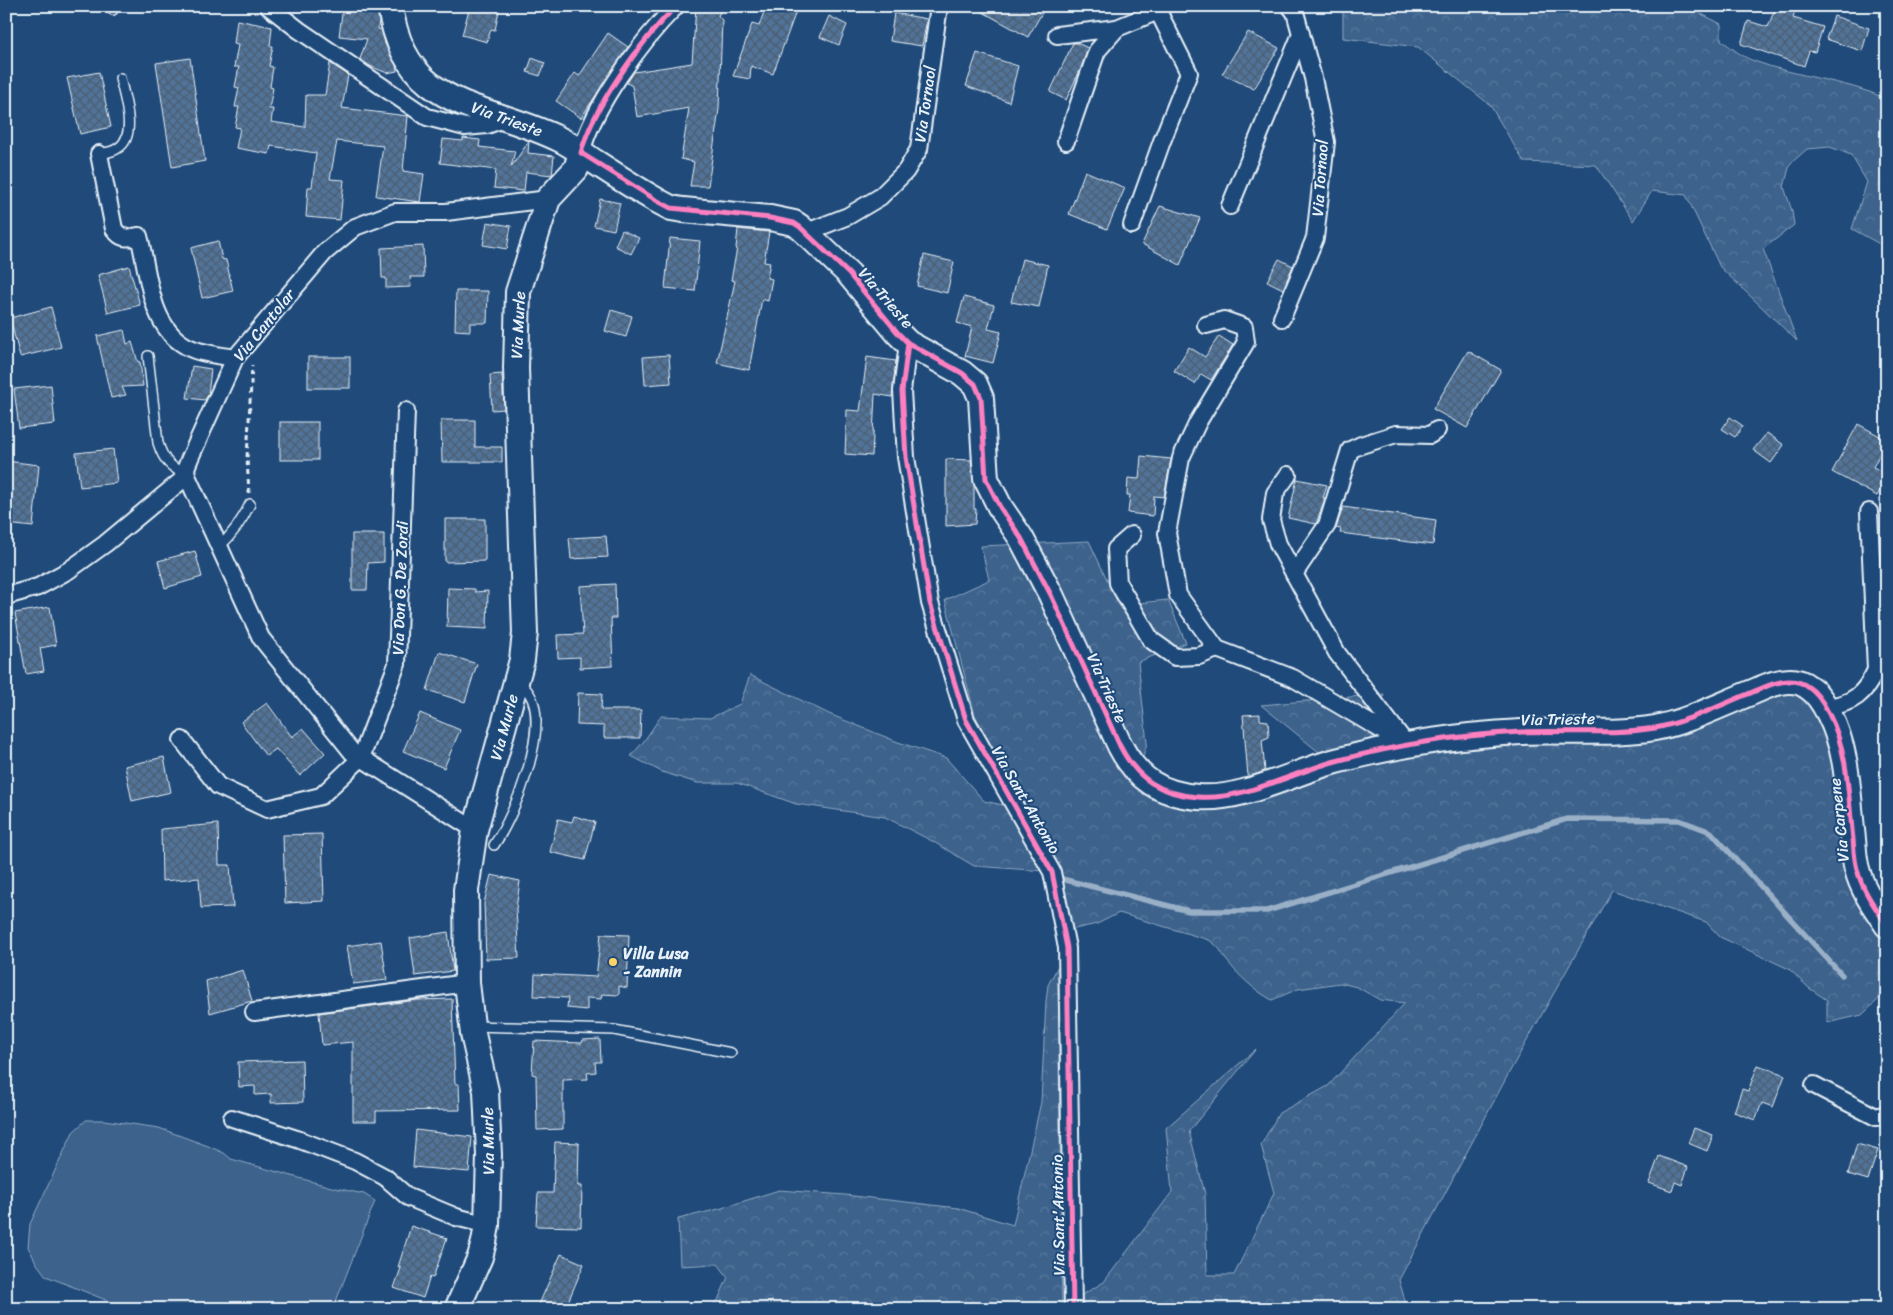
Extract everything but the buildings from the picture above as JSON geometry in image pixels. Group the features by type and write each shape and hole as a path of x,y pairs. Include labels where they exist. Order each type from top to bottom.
{"street":[{"path":"268,6 299,30 427,117 465,127 488,125 506,118"},
{"name":"Via Trieste","path":"390,6 393,27 406,58 426,82 440,92 456,100 535,128 562,141 648,196 671,208 770,218 794,223 807,232 849,274 908,343 962,373 975,384 979,391 986,479 1000,507 1021,538 1046,587 1128,761 1147,781 1174,793 1187,796 1202,798 1229,796 1335,761 1428,741 1520,732 1654,728 1768,686 1787,681 1799,682 1807,686 1826,707"},
{"path":"581,153 584,139 611,89 658,24 676,6"},
{"name":"Via Tornaol","path":"807,232 848,216 880,196 906,171 919,150 939,6"},
{"name":"Via Tornaol","path":"1282,318 1315,238 1326,142 1313,78 1295,12 1290,6"},
{"path":"1057,35 1117,28 1160,9 1189,73 1132,225"},
{"path":"1066,141 1097,50 1117,28"},
{"path":"1230,206 1300,34"},
{"name":"Via Murle","path":"458,1309 480,1257 487,1225 489,1123 486,1092 471,1026 467,983 466,890 475,830 522,660 525,633 516,368 518,292 548,199 576,169 581,153"},
{"path":"99,154 114,229 119,236 124,238 139,236 156,313 165,328 172,336 186,346 202,352 235,358"},
{"name":"Via Cantolar","path":"187,476 186,468 190,458 235,358 325,252 355,227 395,212 446,212 548,199"},
{"path":"1206,325 1224,320 1244,327 1246,342 1198,422 1182,458 1167,533 1178,595 1217,649 1293,678 1407,745"},
{"name":"Via Sant'Antonio","path":"908,343 902,390 906,457 930,603 966,720 1052,872 1067,948 1073,1309"},
{"name":"Via Don G. De Zordi","path":"182,740 218,786 267,808 321,796 361,758 397,664 406,411"},
{"path":"1294,574 1327,525 1350,450 1396,434 1430,435 1437,430"},
{"path":"1288,475 1275,493 1270,520 1278,544 1336,653 1407,745"},
{"path":"6,596 38,587 69,570 105,544 187,476 261,638 352,752 475,830"},
{"path":"1826,707 1838,706 1854,700 1870,684 1876,670 1869,512"},
{"path":"1132,535 1116,549 1118,583 1151,640 1175,658 1200,656 1217,649"},
{"name":"Via Carpene","path":"1826,707 1836,728 1844,755 1856,868 1863,888 1887,925"},
{"path":"254,1012 467,983"},
{"path":"1814,1085 1876,1117 1887,1114"},
{"path":"232,1118 356,1160 385,1177 408,1197 456,1217 487,1225"}],"lane":[{"path":"99,154 118,148 128,136 130,126 120,78"},
{"path":"148,356 158,443 162,456 169,465 187,476"},
{"path":"219,547 231,536 244,518 250,504"},
{"path":"494,845 510,818 533,752 536,726 534,709 530,693 517,679"},
{"path":"471,1026 614,1030 731,1053"}],"path":[{"path":"250,340 252,378 248,412 247,458 250,504"}],"green space":[{"path":"1343,6 1686,6 1721,24 1721,40 1750,59 1787,71 1855,87 1887,99 1887,248 1852,229 1867,182 1851,155 1830,147 1807,149 1790,164 1784,187 1792,211 1794,225 1763,249 1797,341 1720,267 1686,195 1652,191 1633,221 1596,165 1524,162 1490,105 1418,47 1343,38"},
{"path":"1089,541 1119,605 1168,600 1186,643 1138,662 1147,743 1137,776 1265,798 1318,781 1320,753 1261,705 1384,694 1369,751 1428,753 1522,745 1599,743 1777,692 1805,688 1841,771 1887,933 1887,981 1883,995 1862,1015 1827,1023 1827,1000 1809,988 1789,969 1720,937 1706,922 1612,890 1510,1071 1399,1280 1406,1304 1421,1309 1083,1309 1082,1295 1104,1282 1172,1192 1166,1128 1256,1049 1189,1131 1205,1194 1207,1275 1234,1275 1274,1193 1261,1145 1279,1113 1328,1086 1405,1003 1380,1000 1357,987 1340,983 1298,989 1272,1000 1242,978 1218,948 1209,940 1119,913 1097,924 1070,930 1068,905 1057,866 1019,800 975,715 945,600 989,580 981,546"},
{"path":"750,675 829,714 898,742 946,758 984,801 1008,806 1045,871 974,866 932,841 885,817 796,804 737,783 697,783 662,772 631,756 661,716 710,718 740,704"},
{"path":"1058,966 1062,1309 708,1309 718,1300 728,1277 718,1264 680,1266 678,1219 719,1209 779,1190 845,1195 958,1208 1013,1225 1041,1102 1048,985"},
{"path":"86,1120 104,1120 159,1128 208,1146 224,1153 231,1159 335,1188 364,1194 375,1201 333,1309 128,1309 46,1276 28,1247 30,1224 73,1132"}],"waterway":[{"path":"1062,879 1189,911 1267,911 1567,819 1679,820 1711,832 1842,975"}],"cycle path":[{"path":"676,6 634,55 607,95 587,135 581,153 671,208 770,218 794,223 849,274 908,343 962,373 975,384 981,398 986,479 1000,507 1021,538 1051,595 1120,746 1134,767 1151,783 1184,795 1198,797 1232,795 1268,785 1336,761 1428,742 1521,732 1606,732 1655,728 1691,718 1774,684 1784,681 1795,681 1812,689 1818,696 1836,729 1847,775 1854,854 1859,877 1887,925"},
{"path":"908,343 902,391 906,457 930,603 966,720 1052,872 1067,948 1073,1309"}],"place":[{"name":"Villa Lusa - Zannin","path":"613,962"}]}
